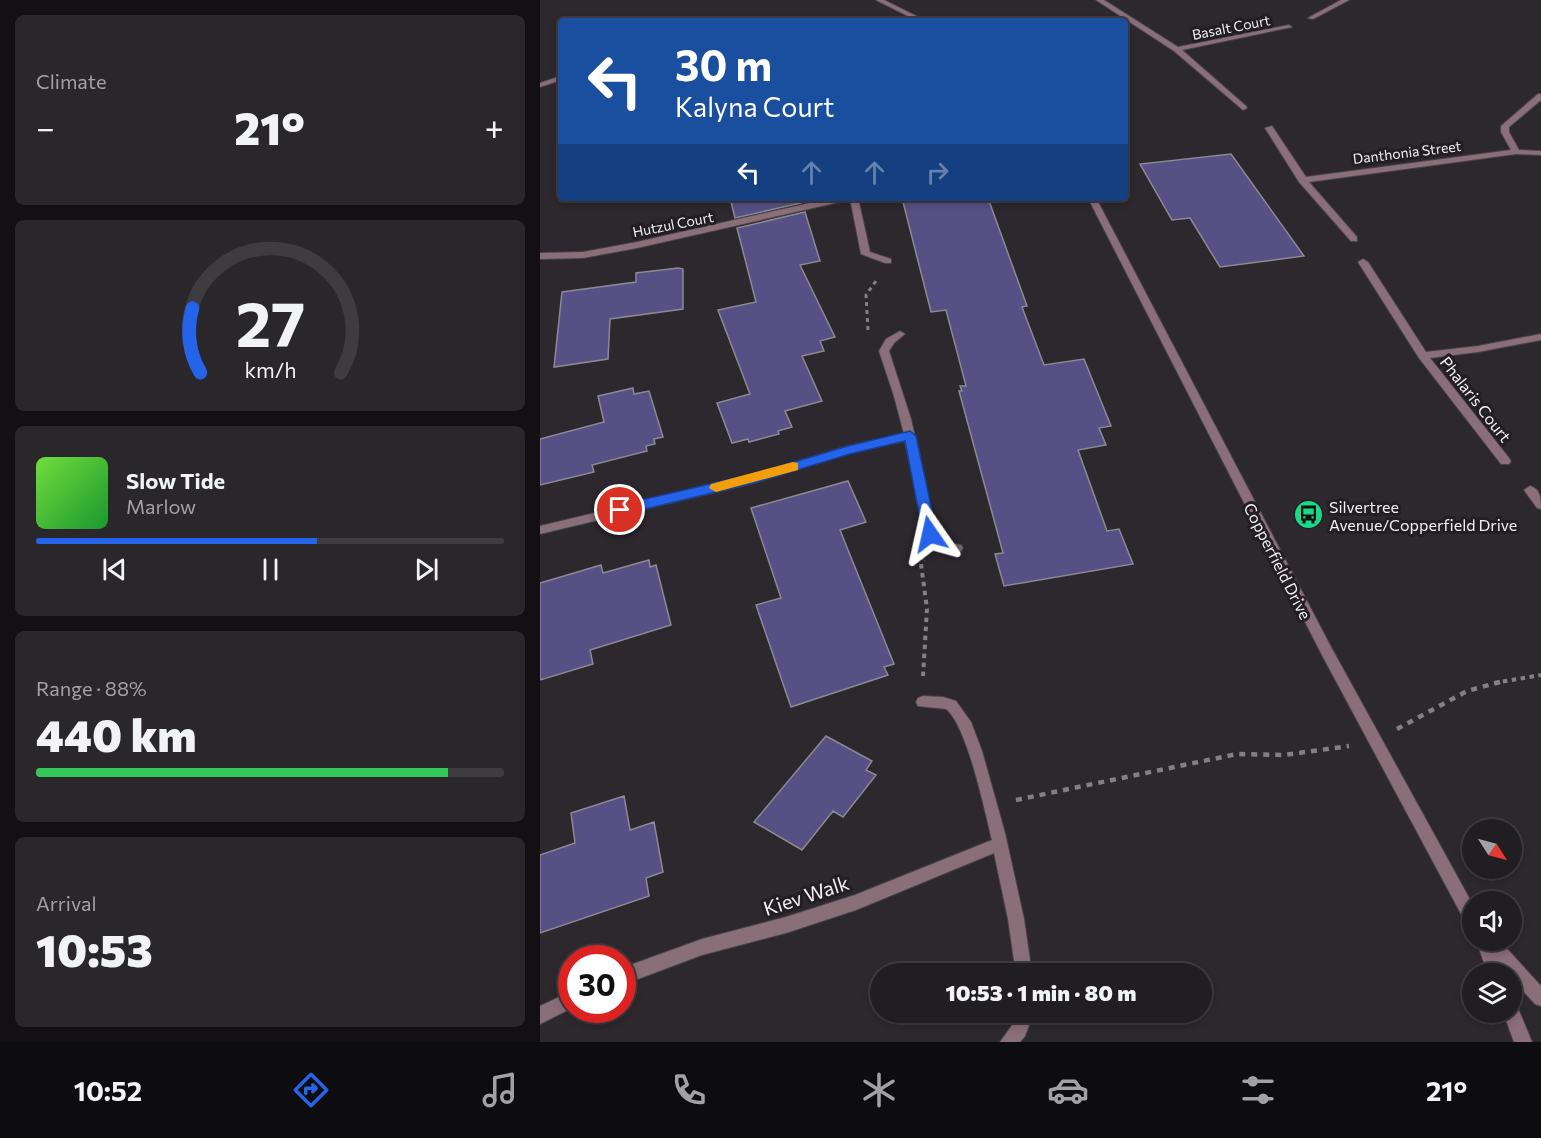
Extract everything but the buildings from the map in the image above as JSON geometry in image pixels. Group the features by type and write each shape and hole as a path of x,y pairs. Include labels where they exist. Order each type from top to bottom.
{"street":[{"path":"879,0 917,18"},
{"name":"Basalt Court","path":"1099,0 1128,18"},
{"path":"1311,18 1346,0"},
{"name":"Basalt Court","path":"1128,18 1177,49 1243,108"},
{"name":"Basalt Court","path":"1177,49 1289,27"},
{"path":"540,85 558,79"},
{"path":"1516,152 1505,132 1506,126 1541,96"},
{"path":"1269,128 1286,159 1302,180 1354,239"},
{"name":"Danthonia Street","path":"1302,180 1516,152 1541,153"},
{"name":"Hutzul Court","path":"540,256 583,255 637,245 831,201"},
{"path":"855,201 866,254 885,261"},
{"name":"Copperfield Drive","path":"1094,201 1374,742 1462,900"},
{"name":"Phalaris Court","path":"1363,262 1423,356 1505,461"},
{"path":"900,334 890,341 884,351 896,380 930,534 946,548 957,548"},
{"name":"Phalaris Court","path":"1423,356 1478,349 1541,337"},
{"path":"540,530 754,479 848,450 910,436"},
{"path":"1530,490 1541,505"},
{"path":"927,702 955,707 965,721 990,805 1022,963"},
{"name":"Kiev Walk","path":"636,972 702,947 786,926 856,902 999,844"},
{"path":"1496,951 1541,998"},
{"path":"540,1015 558,1006"},
{"path":"1009,1042 1022,1023"},
{"path":"1515,1023 1523,1042"}],"path":[{"path":"884,351 869,345 866,295 878,278 885,261"},
{"path":"927,702 923,677 927,609 921,564 937,542"},
{"path":"990,805 1237,754 1284,755 1374,742 1467,691 1541,675"}],"slow traffic":[{"path":"716,488 793,467"}],"place":[{"name":"Silvertree Avenue/Copperfield Drive","path":"1308,515"}],"route":[{"path":"620,510 754,479 848,450 910,436 930,534"}]}
